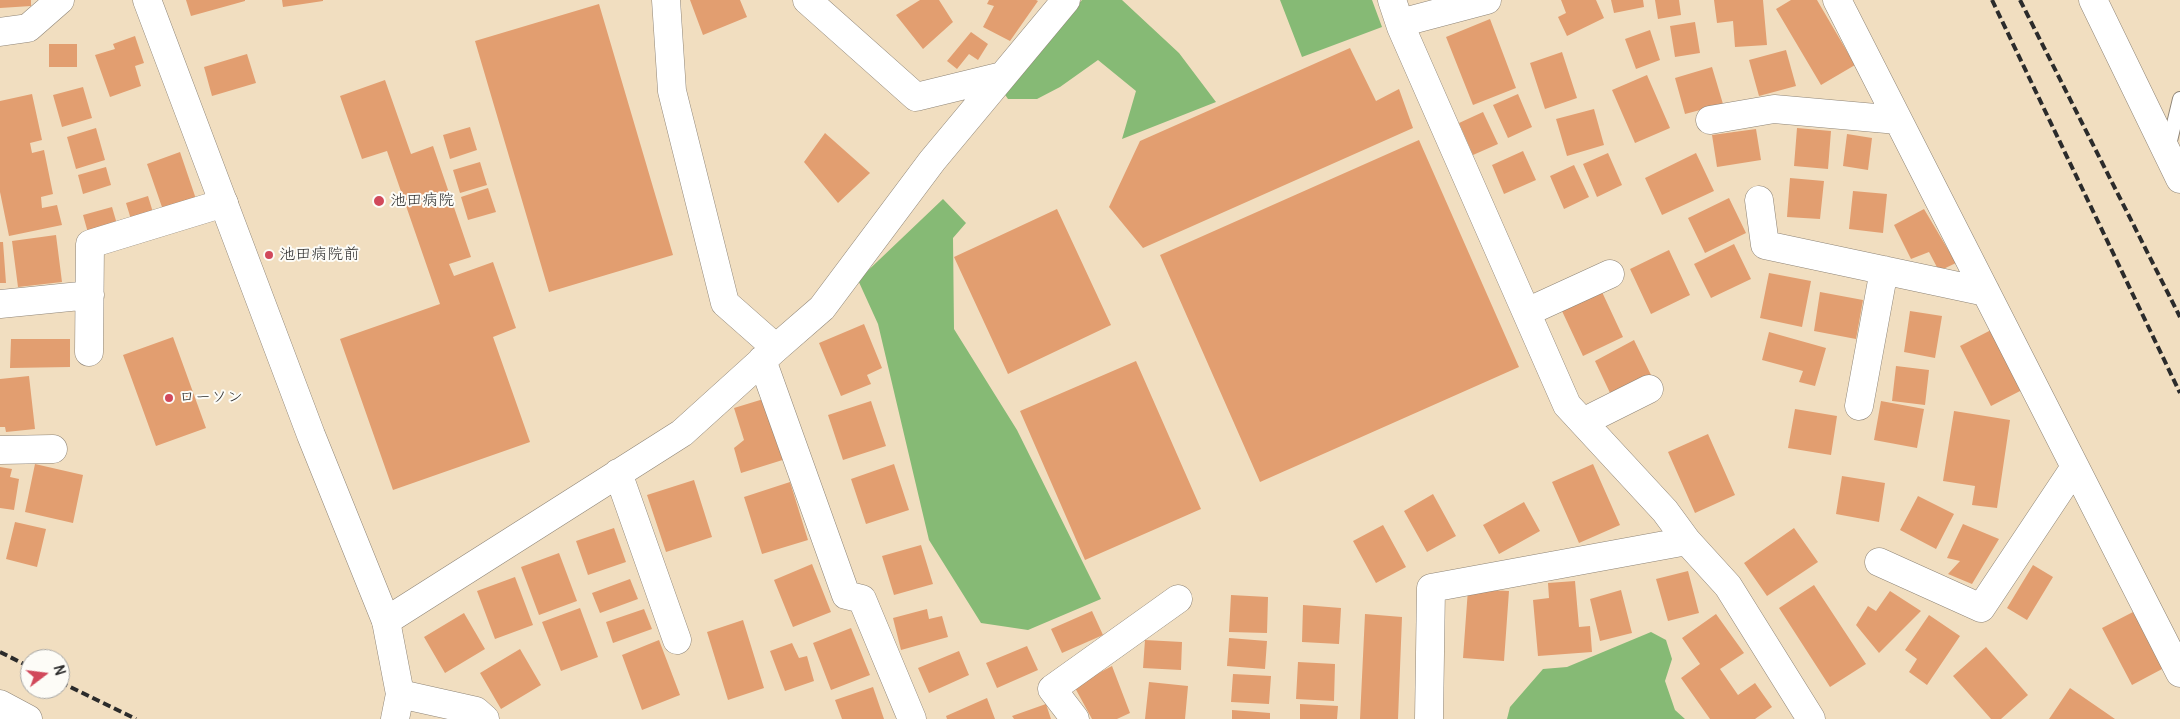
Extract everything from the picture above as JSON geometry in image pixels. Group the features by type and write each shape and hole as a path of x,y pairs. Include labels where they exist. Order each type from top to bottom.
{"street":[{"path":"0,32 28,28 60,0"},
{"path":"147,0 311,435 386,621 398,706 476,710 485,719"},
{"path":"666,0 672,91 725,303 769,354 846,595 862,599 912,719"},
{"path":"807,0 916,97 1002,76"},
{"path":"386,621 682,433 822,308 932,161 1066,0"},
{"path":"1487,0 1396,12 1567,405 1665,511 1687,540 1728,586 1811,719"},
{"path":"1837,0 2180,673"},
{"path":"2093,0 2180,179"},
{"path":"1710,120 1774,109 1898,120"},
{"path":"1760,200 1765,245 1986,292"},
{"path":"89,352 90,244 224,203"},
{"path":"1858,406 1884,270"},
{"path":"1527,312 1610,274"},
{"path":"0,304 90,296"},
{"path":"1583,422 1649,389"},
{"path":"0,450 53,449"},
{"path":"1879,562 1981,608 2075,467"},
{"path":"618,474 677,640"},
{"path":"1429,719 1431,588 1687,540"},
{"path":"1075,719 1052,689 1178,600"},
{"path":"0,704 28,719"}],"lane":[{"path":"2167,153 2180,99"}],"green space":[{"path":"1082,0 1122,0 1179,53 1216,102 1122,139 1136,91 1098,60 1060,87 1037,99 1008,99 999,86 1047,42"},
{"path":"1280,0 1372,0 1382,27 1302,57"},
{"path":"943,199 966,223 953,238 954,329 1017,430 1101,599 1028,630 981,623 929,540 878,324 858,280"},
{"path":"1651,632 1666,640 1672,659 1665,681 1675,710 1685,719 1507,719 1510,707 1543,669 1567,667"}],"building":[{"path":"0,0 31,0 31,6 0,8"},
{"path":"186,0 245,0 245,1 191,16"},
{"path":"282,0 323,0 323,1 283,7"},
{"path":"690,0 740,0 747,17 703,35"},
{"path":"920,0 939,0 953,22 923,49 896,15"},
{"path":"989,0 1038,1 1010,41 983,27 994,6 987,4"},
{"path":"1561,0 1596,0 1604,18 1567,36 1558,17 1566,13"},
{"path":"1611,0 1643,0 1644,7 1614,13"},
{"path":"1655,0 1679,0 1681,15 1658,19"},
{"path":"1714,0 1763,0 1767,45 1735,47 1733,21 1717,23"},
{"path":"1791,0 1817,0 1855,65 1821,85 1776,9"},
{"path":"599,4 673,255 549,292 475,41"},
{"path":"1490,19 1516,88 1473,105 1446,37"},
{"path":"1695,22 1700,53 1675,57 1670,26"},
{"path":"1650,30 1660,60 1636,69 1625,39"},
{"path":"971,32 988,44 978,60 969,54 957,69 947,61"},
{"path":"135,36 144,63 135,66 141,86 110,97 95,55 115,49 113,44"},
{"path":"49,44 77,44 77,67 49,67"},
{"path":"1350,48 1376,101 1399,89 1413,128 1143,248 1109,207 1140,141"},
{"path":"1786,50 1796,86 1759,96 1749,60"},
{"path":"1562,52 1577,98 1545,109 1530,63"},
{"path":"247,54 256,83 212,96 204,67"},
{"path":"1712,67 1723,104 1685,114 1675,78"},
{"path":"1647,75 1670,128 1635,143 1612,90"},
{"path":"385,80 411,154 433,146 471,257 449,264 454,276 493,262 516,328 493,337 530,442 393,490 340,339 440,304 387,151 362,159 340,96"},
{"path":"83,87 92,118 62,127 53,95"},
{"path":"32,94 42,140 30,143 32,153 44,150 53,194 41,197 42,208 57,205 62,225 9,236 0,192 0,101"},
{"path":"1518,94 1532,127 1508,138 1493,105"},
{"path":"1594,109 1604,145 1567,156 1556,119"},
{"path":"1483,112 1498,144 1473,155 1459,123"},
{"path":"470,127 477,150 450,159 443,135"},
{"path":"96,128 105,160 76,169 67,137"},
{"path":"1797,128 1831,131 1828,169 1794,166"},
{"path":"1756,129 1761,160 1717,167 1712,135"},
{"path":"825,133 870,173 838,203 804,162"},
{"path":"1847,134 1872,138 1868,170 1843,166"},
{"path":"1419,140 1519,367 1260,482 1160,255"},
{"path":"1523,151 1536,180 1504,194 1492,165"},
{"path":"180,152 196,199 163,210 147,164"},
{"path":"1608,153 1622,185 1597,197 1583,164"},
{"path":"1696,153 1714,191 1662,215 1645,178"},
{"path":"480,162 487,185 460,193 453,170"},
{"path":"1574,165 1589,197 1564,209 1550,176"},
{"path":"106,167 111,185 83,194 78,175"},
{"path":"1790,178 1824,181 1820,219 1787,217"},
{"path":"488,188 496,212 468,220 461,197"},
{"path":"1853,191 1887,194 1883,233 1849,229"},
{"path":"148,196 155,219 133,226 126,203"},
{"path":"1729,198 1746,233 1705,253 1688,218"},
{"path":"112,207 119,231 90,240 83,215"},
{"path":"1057,209 1111,325 1008,374 954,257"},
{"path":"1924,209 1956,263 1939,271 1929,252 1911,259 1894,225"},
{"path":"56,235 62,282 18,287 12,241"},
{"path":"0,242 3,242 6,283 0,283"},
{"path":"1734,244 1751,279 1711,298 1694,264"},
{"path":"1669,250 1690,295 1651,314 1630,269"},
{"path":"1769,273 1811,281 1802,327 1760,318"},
{"path":"1602,292 1623,337 1583,356 1562,311"},
{"path":"1820,292 1863,300 1856,339 1814,331"},
{"path":"1910,311 1942,316 1935,358 1904,352"},
{"path":"864,324 882,368 867,375 871,384 841,396 819,343"},
{"path":"1991,330 2022,390 1991,406 1960,346"},
{"path":"1769,332 1826,348 1815,386 1799,382 1803,371 1762,360"},
{"path":"173,337 206,428 156,446 123,355"},
{"path":"11,339 70,339 70,367 10,368"},
{"path":"1634,340 1651,375 1611,395 1595,361"},
{"path":"1136,361 1201,509 1085,560 1020,411"},
{"path":"1896,366 1929,370 1925,405 1892,401"},
{"path":"29,376 35,429 6,432 5,427 0,427 0,379"},
{"path":"770,397 789,458 741,473 734,448 744,440 734,408"},
{"path":"871,401 886,446 843,460 828,415"},
{"path":"1881,401 1924,409 1917,448 1874,440"},
{"path":"1795,409 1837,416 1831,455 1788,448"},
{"path":"1954,411 2010,420 1997,508 1972,505 1975,486 1943,481"},
{"path":"1708,434 1735,495 1695,513 1668,452"},
{"path":"35,464 83,475 73,523 25,512"},
{"path":"894,464 909,510 866,524 851,479"},
{"path":"1593,464 1620,525 1579,543 1552,482"},
{"path":"0,467 12,469 10,477 19,479 14,510 0,508"},
{"path":"1842,476 1885,483 1879,522 1836,514"},
{"path":"694,480 712,537 666,552 647,495"},
{"path":"790,482 808,540 762,554 744,497"},
{"path":"1433,494 1456,536 1427,552 1404,511"},
{"path":"1918,496 1954,514 1936,549 1900,530"},
{"path":"1524,502 1540,531 1499,554 1483,525"},
{"path":"15,522 46,529 37,567 6,559"},
{"path":"1963,524 1999,539 1972,584 1948,574 1960,561 1947,558"},
{"path":"1383,525 1406,567 1376,583 1353,541"},
{"path":"614,528 626,562 588,575 576,541"},
{"path":"1794,528 1818,562 1767,596 1744,563"},
{"path":"921,545 933,584 894,595 882,556"},
{"path":"559,553 577,601 539,615 521,567"},
{"path":"812,564 831,612 793,627 774,580"},
{"path":"2033,565 2053,577 2027,620 2007,608"},
{"path":"1688,571 1699,613 1668,621 1656,579"},
{"path":"515,577 533,625 495,639 477,591"},
{"path":"630,579 638,599 600,613 592,593"},
{"path":"1575,581 1579,627 1590,626 1592,652 1538,656 1533,600 1549,598 1548,583"},
{"path":"1814,585 1866,664 1830,687 1779,608"},
{"path":"1468,589 1509,591 1504,661 1463,658"},
{"path":"1621,590 1632,633 1600,641 1590,599"},
{"path":"1890,591 1921,611 1879,653 1856,625 1868,606 1876,611"},
{"path":"1231,595 1268,597 1267,633 1229,632"},
{"path":"1303,605 1341,608 1339,644 1302,642"},
{"path":"580,608 598,657 561,671 542,622"},
{"path":"644,609 652,629 613,643 606,622"},
{"path":"927,609 929,619 942,616 948,637 901,650 893,618"},
{"path":"1092,611 1103,635 1062,653 1051,629"},
{"path":"2133,612 2164,668 2132,685 2102,628"},
{"path":"464,613 485,649 445,673 424,637"},
{"path":"1365,614 1402,617 1398,719 1360,719"},
{"path":"1716,614 1744,653 1720,669 1738,695 1755,683 1772,707 1755,719 1710,719 1681,678 1700,664 1682,638"},
{"path":"1929,615 1960,636 1927,685 1909,672 1917,659 1905,650"},
{"path":"743,620 764,688 728,700 707,632"},
{"path":"851,628 870,675 831,690 813,643"},
{"path":"1229,638 1267,641 1265,669 1227,666"},
{"path":"659,640 680,695 642,710 622,655"},
{"path":"1145,640 1182,642 1181,670 1143,668"},
{"path":"792,643 799,658 807,656 814,681 785,691 770,651"},
{"path":"1027,646 1038,670 997,688 986,663"},
{"path":"1986,647 2028,695 2001,719 1991,719 1953,676"},
{"path":"520,649 541,685 501,709 480,673"},
{"path":"959,651 969,675 929,693 918,668"},
{"path":"1298,662 1335,664 1334,701 1296,699"},
{"path":"1112,666 1130,713 1117,719 1092,719 1074,686"},
{"path":"1233,674 1271,676 1269,704 1231,702"},
{"path":"1149,682 1188,686 1185,719 1145,719"},
{"path":"873,687 884,719 842,719 835,700"},
{"path":"2070,688 2115,719 2049,719"},
{"path":"987,698 995,719 947,719 946,716"},
{"path":"1046,704 1051,719 1014,719 1012,716"},
{"path":"1300,704 1338,706 1337,719 1300,719"},
{"path":"1232,710 1270,713 1270,719 1232,719"}],"railway":[{"path":"1992,0 2180,393"},
{"path":"2020,0 2180,317"},
{"path":"0,652 20,662"},
{"path":"70,687 136,719"}],"place":[{"name":"池田病院","path":"379,201"},
{"name":"池田病院前","path":"269,255"},
{"name":"ローソン","path":"169,398"}]}
